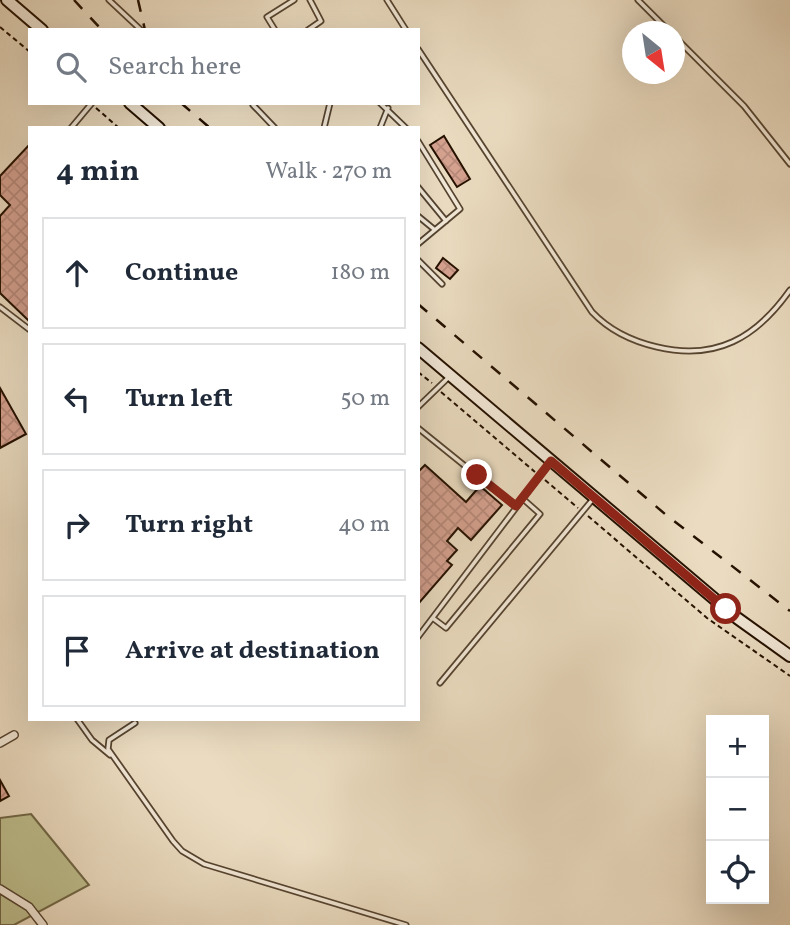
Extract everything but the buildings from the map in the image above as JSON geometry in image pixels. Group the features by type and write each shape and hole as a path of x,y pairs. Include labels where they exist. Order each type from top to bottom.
{"main road":[{"path":"7,0 40,28"},
{"path":"132,105 157,126"},
{"path":"420,350 737,618 790,656"}],"street":[{"path":"0,743 14,735"},
{"path":"0,888 29,907 43,925"}],"lane":[{"path":"109,0 139,28"},
{"path":"274,28 267,17 294,0"},
{"path":"310,0 321,21 311,28"},
{"path":"387,0 405,28"},
{"path":"638,0 659,21"},
{"path":"685,47 744,106 790,164"},
{"path":"420,52 592,312 616,332 672,351 709,351 745,335 761,323 790,290"},
{"path":"73,126 91,105"},
{"path":"253,105 273,126"},
{"path":"324,126 330,105"},
{"path":"383,105 404,126"},
{"path":"381,126 388,108"},
{"path":"420,144 460,209 420,241"},
{"path":"420,189 446,221"},
{"path":"420,218 435,230"},
{"path":"420,262 442,284"},
{"path":"0,307 28,328"},
{"path":"420,405 451,376"},
{"path":"420,430 516,506"},
{"path":"420,635 551,461"},
{"path":"433,619 446,628 540,514 522,498"},
{"path":"440,683 594,498"},
{"path":"79,721 93,740 112,757 142,793 173,841 192,858 406,925"},
{"path":"112,757 109,740 135,723"}],"path":[{"path":"0,27 28,50"},
{"path":"93,105 117,126"},
{"path":"420,374 707,618 790,676"}],"green space":[{"path":"31,814 89,885 14,925 0,925 0,818"}],"railway":[{"path":"74,0 100,28"},
{"path":"138,0 145,28"},
{"path":"183,105 208,126"},
{"path":"420,306 665,514 790,611"}],"route":[{"path":"477,475 516,506 551,461 726,609"}]}
